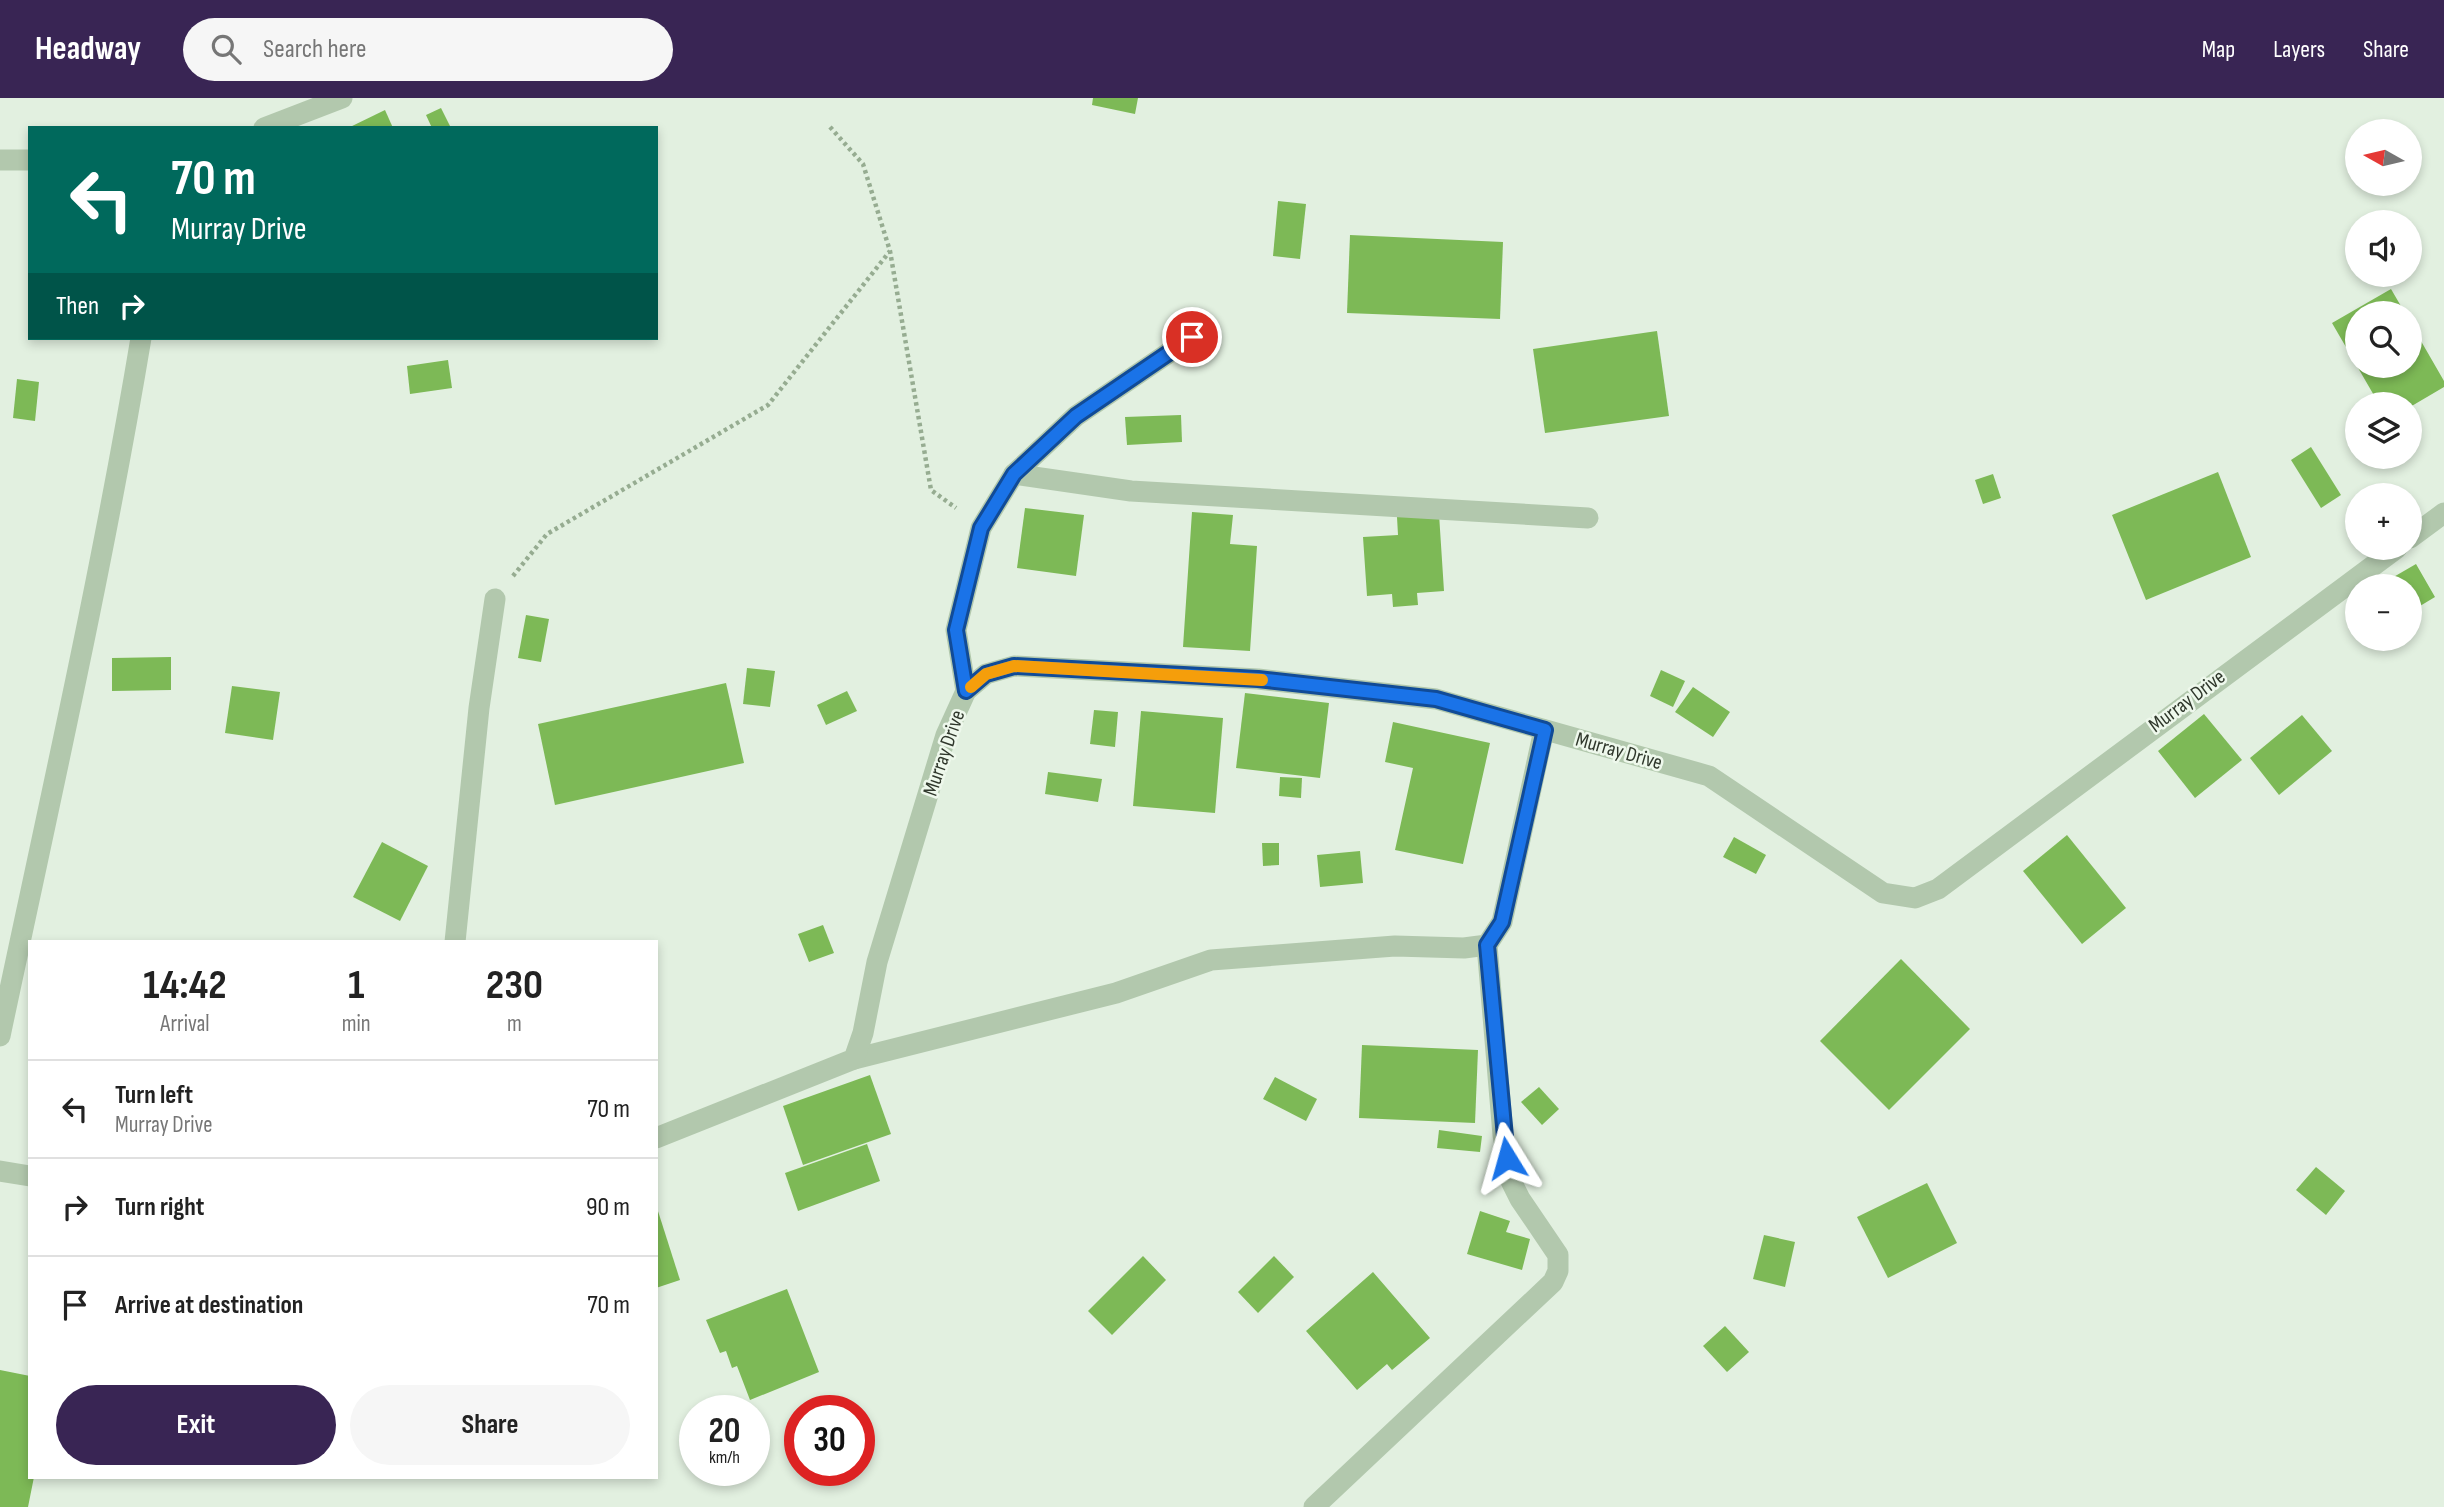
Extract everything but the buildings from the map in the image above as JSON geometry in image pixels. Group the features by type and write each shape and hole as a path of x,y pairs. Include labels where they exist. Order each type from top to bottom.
{"street":[{"path":"269,126 342,98"},
{"path":"0,160 28,160"},
{"path":"966,691 956,630 981,528 1014,474 1076,416 1192,337"},
{"path":"0,1037 90,613 141,340"},
{"path":"1014,474 1131,491 1588,518"},
{"path":"2422,529 2444,513"},
{"name":"Murray Drive","path":"854,1059 863,1033 877,962 946,736 966,691 986,674 1014,666 1258,679 1436,699 1709,776 1883,893 1915,898 1938,889 2230,669 2380,560"},
{"path":"455,940 479,708 495,599"},
{"path":"1314,1507 1553,1282 1558,1271 1558,1255 1511,1181 1503,1135 1487,945 1502,922 1545,730"},
{"path":"658,1137 854,1059 1116,993 1211,960 1395,946 1464,948 1487,945"},
{"path":"0,1171 28,1176"}],"path":[{"path":"830,127 863,164 890,251 932,489 981,528"},
{"path":"495,599 547,534 768,405 890,251"}],"slow traffic":[{"path":"971,687 986,674 1014,666 1262,680"}],"route":[{"path":"1192,337 1076,416 1014,474 981,528 956,630 966,691 986,674 1014,666 1258,679 1436,699 1545,730 1502,922 1487,945 1507,1158"}]}
